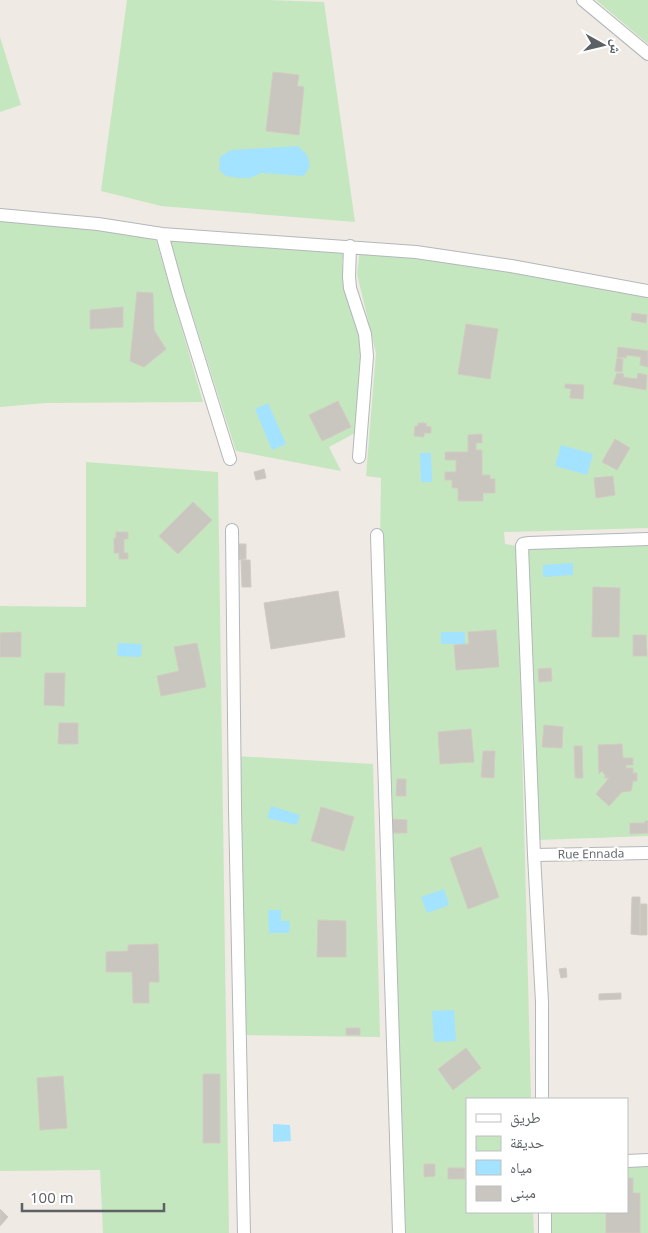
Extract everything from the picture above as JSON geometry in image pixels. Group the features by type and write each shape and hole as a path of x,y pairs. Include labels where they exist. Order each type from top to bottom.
{"street":[{"path":"583,0 648,54"},
{"path":"0,215 98,224 162,234 416,252 510,266 648,291"},
{"path":"162,234 230,459"},
{"path":"350,246 348,277 365,334 367,356 358,457"},
{"path":"232,530 244,1233"},
{"path":"377,534 399,1233"},
{"path":"542,1098 542,1002 534,855 522,546 529,543 648,540"},
{"name":"Rue Ennada","path":"534,855 648,853"},
{"path":"628,1161 648,1160"},
{"path":"545,1213 545,1233"}],"green space":[{"path":"127,0 324,2 355,222 161,206 101,191"},
{"path":"596,0 648,0 648,44"},
{"path":"0,37 21,105 0,112"},
{"path":"0,215 155,236 203,402 45,403 0,407"},
{"path":"168,238 345,250 342,261 344,284 362,346 355,433 329,447 341,471 236,451"},
{"path":"360,250 451,259 648,295 648,528 504,532 505,544 517,546 531,1098 466,1098 466,1213 533,1213 534,1233 400,1233 380,552 381,478 366,476 376,353 357,274"},
{"path":"86,462 218,472 229,1233 103,1233 100,1170 0,1171 0,606 86,607"},
{"path":"648,543 648,836 538,840 527,544"},
{"path":"236,756 373,764 380,1037 242,1035"},
{"path":"648,1161 648,1233 549,1233 549,1213 628,1213 628,1162"}],"water":[{"path":"298,146 307,155 310,166 304,176 261,173 250,178 239,178 226,176 219,170 220,157 231,150"},
{"path":"268,403 286,444 272,450 255,409"},
{"path":"561,445 593,454 587,475 555,466"},
{"path":"420,453 431,453 432,482 421,482"},
{"path":"573,563 573,575 543,577 543,565"},
{"path":"441,632 465,632 465,644 441,644"},
{"path":"118,643 142,644 141,657 117,656"},
{"path":"271,806 300,815 297,825 267,818"},
{"path":"444,889 449,905 427,913 421,897"},
{"path":"268,910 281,910 281,921 290,921 289,933 269,933"},
{"path":"454,1010 456,1041 434,1042 432,1011"},
{"path":"273,1124 290,1125 291,1141 273,1142"}],"building":[{"path":"273,72 299,75 297,86 304,87 299,135 266,131"},
{"path":"137,292 153,293 154,330 166,349 144,367 130,361"},
{"path":"123,307 123,327 90,329 90,310"},
{"path":"632,313 647,315 646,323 631,320"},
{"path":"466,324 498,329 490,379 458,374"},
{"path":"618,347 648,351 648,367 640,365 641,357 627,355 626,358 617,357"},
{"path":"617,358 623,359 622,372 615,371"},
{"path":"617,373 624,374 623,377 637,379 638,373 647,375 646,390 613,384"},
{"path":"565,384 584,385 583,399 570,398 571,389 565,388"},
{"path":"338,401 351,427 322,441 309,415"},
{"path":"418,423 426,423 426,426 431,427 431,433 424,433 424,437 414,436 415,426 418,426"},
{"path":"482,434 482,443 476,443 476,450 482,450 482,475 490,475 490,479 495,479 495,493 483,493 483,501 458,501 458,488 452,488 452,480 445,480 445,472 456,472 456,460 445,460 445,452 468,452 468,435"},
{"path":"615,439 630,448 617,470 602,462"},
{"path":"264,469 266,478 256,480 254,472"},
{"path":"613,476 615,495 596,498 594,478"},
{"path":"193,502 212,520 178,554 159,536"},
{"path":"116,532 128,532 128,539 124,539 124,553 128,553 128,559 119,559 119,553 114,553"},
{"path":"236,544 246,544 246,559 236,560"},
{"path":"241,560 250,560 251,587 242,587"},
{"path":"593,587 620,588 619,637 592,637"},
{"path":"338,591 345,637 271,649 264,603"},
{"path":"496,630 499,667 456,670 454,645 469,644 468,632"},
{"path":"21,632 21,657 0,657 0,633"},
{"path":"633,635 646,635 647,656 633,656"},
{"path":"197,643 206,687 161,696 157,676 179,671 174,647"},
{"path":"551,668 552,681 539,682 538,669"},
{"path":"45,673 65,673 64,706 44,705"},
{"path":"59,723 78,723 78,744 58,744"},
{"path":"544,725 563,727 562,748 542,747"},
{"path":"471,729 474,762 440,764 438,732"},
{"path":"622,744 623,758 633,758 633,765 626,765 626,768 633,768 633,773 637,773 637,781 633,781 631,791 622,792 609,806 596,794 609,778 605,778 605,774 602,771 599,774 598,745"},
{"path":"574,746 582,746 583,778 575,778"},
{"path":"483,751 495,751 494,778 481,777"},
{"path":"397,779 406,779 406,796 396,796"},
{"path":"321,807 354,817 344,851 311,841"},
{"path":"392,819 407,820 407,833 391,833"},
{"path":"645,821 648,821 648,833 630,834 630,823 645,823"},
{"path":"481,847 499,897 468,909 450,858"},
{"path":"632,897 640,897 640,935 631,934"},
{"path":"640,904 647,904 647,935 640,935"},
{"path":"318,920 346,921 346,957 317,957"},
{"path":"158,944 159,982 149,982 149,1003 133,1003 132,972 106,972 106,952 128,951 128,945"},
{"path":"566,968 567,977 561,978 559,969"},
{"path":"621,993 621,999 599,1000 599,994"},
{"path":"346,1028 360,1028 360,1035 346,1035"},
{"path":"466,1048 481,1068 453,1090 438,1069"},
{"path":"203,1074 220,1074 220,1143 203,1143"},
{"path":"63,1076 67,1128 40,1130 37,1078"},
{"path":"424,1164 435,1164 435,1176 424,1177"},
{"path":"448,1168 465,1168 465,1179 448,1179"},
{"path":"628,1178 633,1178 633,1193 640,1193 640,1233 606,1233 606,1213 628,1213"},
{"path":"0,1209 8,1217 0,1226"}]}
